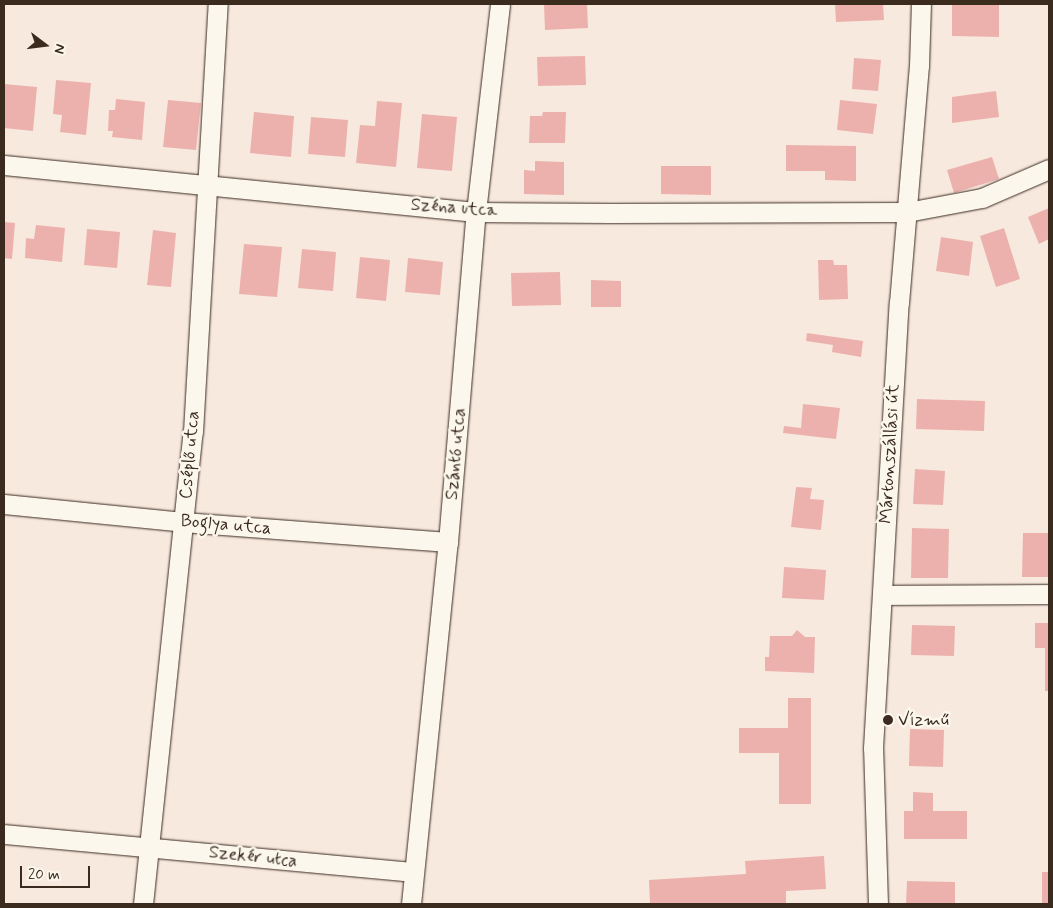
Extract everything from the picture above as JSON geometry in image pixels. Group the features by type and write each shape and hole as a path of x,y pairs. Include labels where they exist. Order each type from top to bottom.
{"street":[{"name":"Cséplő utca","path":"144,904 193,432 218,4"},
{"name":"Szántó utca","path":"411,904 448,542 476,212 500,4"},
{"name":"Mártonszállási út","path":"878,904 873,748 899,303 919,66 921,4"},
{"name":"Széna utca","path":"4,165 476,212 907,212 982,198 1049,169"},
{"name":"Boglya utca","path":"4,504 183,522 448,542"},
{"path":"882,595 1049,594"},
{"name":"Szekér utca","path":"4,834 413,872"}],"building":[{"path":"544,4 587,4 588,28 545,30"},
{"path":"835,4 883,4 884,20 836,22"},
{"path":"952,4 999,4 999,37 952,36"},
{"path":"585,56 586,85 538,86 537,57"},
{"path":"854,58 881,60 878,91 852,89"},
{"path":"56,80 91,83 86,135 60,132 62,115 53,114"},
{"path":"4,84 37,87 33,131 4,128"},
{"path":"996,91 999,117 952,123 952,97"},
{"path":"116,99 145,102 142,140 112,137 113,131 108,131 109,110 115,110"},
{"path":"168,100 201,103 196,150 163,147"},
{"path":"840,100 877,104 873,134 837,130"},
{"path":"377,101 402,103 396,167 356,163 360,125 375,126"},
{"path":"254,112 294,116 291,157 250,153"},
{"path":"543,112 566,112 565,143 529,143 530,116 542,116"},
{"path":"422,114 457,117 452,171 417,168"},
{"path":"311,117 348,120 345,157 308,154"},
{"path":"786,145 856,146 856,181 825,180 825,171 786,171"},
{"path":"992,157 999,179 954,193 947,170"},
{"path":"535,161 564,162 564,195 524,194 524,170 535,171"},
{"path":"661,166 711,166 711,195 661,194"},
{"path":"1049,208 1049,239 1039,244 1028,217"},
{"path":"4,222 15,223 12,259 4,258"},
{"path":"36,225 65,228 62,262 25,258 26,238 34,239"},
{"path":"1004,228 1020,279 996,287 980,236"},
{"path":"87,229 120,232 117,268 84,265"},
{"path":"153,230 176,233 171,287 147,285"},
{"path":"941,237 973,242 969,276 936,271"},
{"path":"244,244 282,247 277,297 239,294"},
{"path":"302,249 336,252 333,291 298,288"},
{"path":"360,257 390,260 386,301 356,298"},
{"path":"408,258 443,262 440,295 405,292"},
{"path":"818,260 833,260 834,265 847,265 848,299 819,300"},
{"path":"560,272 561,305 512,306 511,273"},
{"path":"591,280 621,281 621,307 591,307"},
{"path":"807,333 863,341 861,357 832,352 833,345 806,341"},
{"path":"917,399 985,401 984,431 916,429"},
{"path":"803,404 840,408 836,439 783,433 784,426 801,428"},
{"path":"915,469 945,471 943,505 913,504"},
{"path":"796,487 812,488 810,499 824,500 821,530 791,527"},
{"path":"912,528 949,529 948,578 911,578"},
{"path":"1023,533 1049,533 1049,577 1022,577"},
{"path":"784,567 826,570 824,600 782,598"},
{"path":"1035,623 1049,623 1049,691 1045,691 1045,648 1035,648"},
{"path":"912,625 955,626 954,656 911,655"},
{"path":"797,630 805,637 815,637 814,673 765,671 765,657 769,657 770,636 792,636"},
{"path":"788,698 811,698 811,804 779,804 779,753 739,753 739,728 788,728"},
{"path":"910,729 944,730 943,767 909,766"},
{"path":"913,792 933,793 933,811 967,811 967,839 904,839 904,811 913,811"},
{"path":"824,856 826,889 786,891 786,904 650,904 649,880 746,874 745,861"},
{"path":"1042,872 1049,872 1049,904 1042,904"},
{"path":"907,881 955,882 955,904 906,904"}],"place":[{"name":"Vízmű","path":"888,720"}]}
